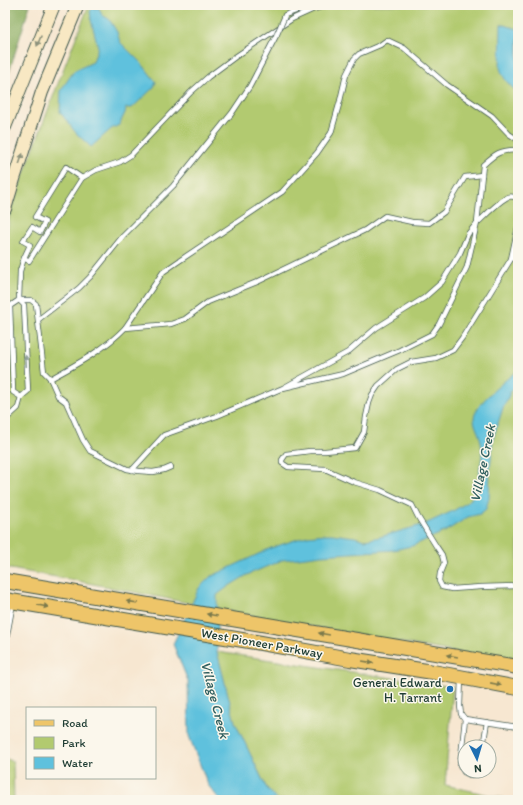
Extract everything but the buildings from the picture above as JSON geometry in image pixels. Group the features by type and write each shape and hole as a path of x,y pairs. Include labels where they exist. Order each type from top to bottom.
{"main road":[{"path":"5,127 54,5"},
{"path":"5,210 42,92 78,5"},
{"name":"West Pioneer Parkway","path":"5,580 518,667"},
{"name":"West Pioneer Parkway","path":"9,600 518,688"},
{"path":"350,659 354,639"},
{"path":"461,677 464,671 476,667 518,673"}],"lane":[{"path":"38,319 79,288 90,277 123,236 173,186 232,113 250,86 277,34 285,15 312,5"},
{"path":"24,258 30,261 82,178 96,170 120,162 131,155 191,92 235,57 292,19 314,9 328,5"},
{"path":"50,379 87,359 116,338 126,328 163,272 282,192 317,153 331,133 346,75 354,59 359,54 387,40 404,48 447,85 492,116 509,134 518,140"},
{"path":"283,388 344,374 400,350 432,334 439,324 467,267 477,223 483,165 495,154 507,150 518,150"},
{"path":"5,417 7,418 18,408 21,397 28,391 24,305 19,300 20,271 30,245 23,241 32,227 40,232 45,222 35,217 66,167 82,178"},
{"path":"126,328 171,324 185,319 208,302 257,282 366,230 385,216 412,222 429,223 444,212 465,177 482,175"},
{"path":"132,470 164,435 217,416 283,388 348,352 376,328 424,298 442,282 460,253 468,234 477,223 500,202 509,197 518,198"},
{"path":"518,227 511,260 462,338 453,350 436,358 412,362 397,369 378,386 369,403 364,432 355,448 325,452 310,450 286,454 282,460 282,463 288,467 325,469 354,482 380,490 412,504 418,517 442,555 444,564 440,573 439,581 442,587 452,589 518,586"},
{"path":"21,397 13,392 10,306 19,300 31,300 36,304 44,372 50,379 58,396 66,402 83,440 90,451 132,470 153,472 172,467"},
{"path":"5,646 9,600"},
{"path":"461,677 460,706 461,714 465,718 518,727"},
{"path":"463,739 465,718"},
{"path":"484,739 487,722"}],"green space":[{"path":"5,5 30,5 5,85"},
{"path":"89,5 518,5 518,659 454,652 259,617 5,568 5,243 11,208"},
{"path":"217,652 453,687 445,785 511,800 277,800 266,787 235,723"},
{"path":"5,758 13,762 14,800 5,800"}],"water":[{"path":"93,8 99,8 102,15 109,19 117,32 120,42 143,65 156,82 154,87 132,108 126,108 119,125 111,129 91,147 76,133 60,112 61,90 74,71 93,62 98,47 91,20 90,11"},
{"path":"501,24 518,29 518,92 507,82 500,68"},
{"name":"Village Creek","path":"518,370 518,385 511,391 503,408 493,439 489,498 486,509 480,514 468,517 446,531 412,546 393,550 322,555 282,560 247,575 217,595 217,652 235,722 266,787 277,800 220,800 208,785 189,736 188,681 173,644 199,588 210,577 271,548 307,536 332,534 365,540 425,524 463,505 471,499 478,485 482,459 481,442 474,422 475,414 487,397"}],"place":[{"name":"General Edward H. Tarrant","path":"450,689"}]}
